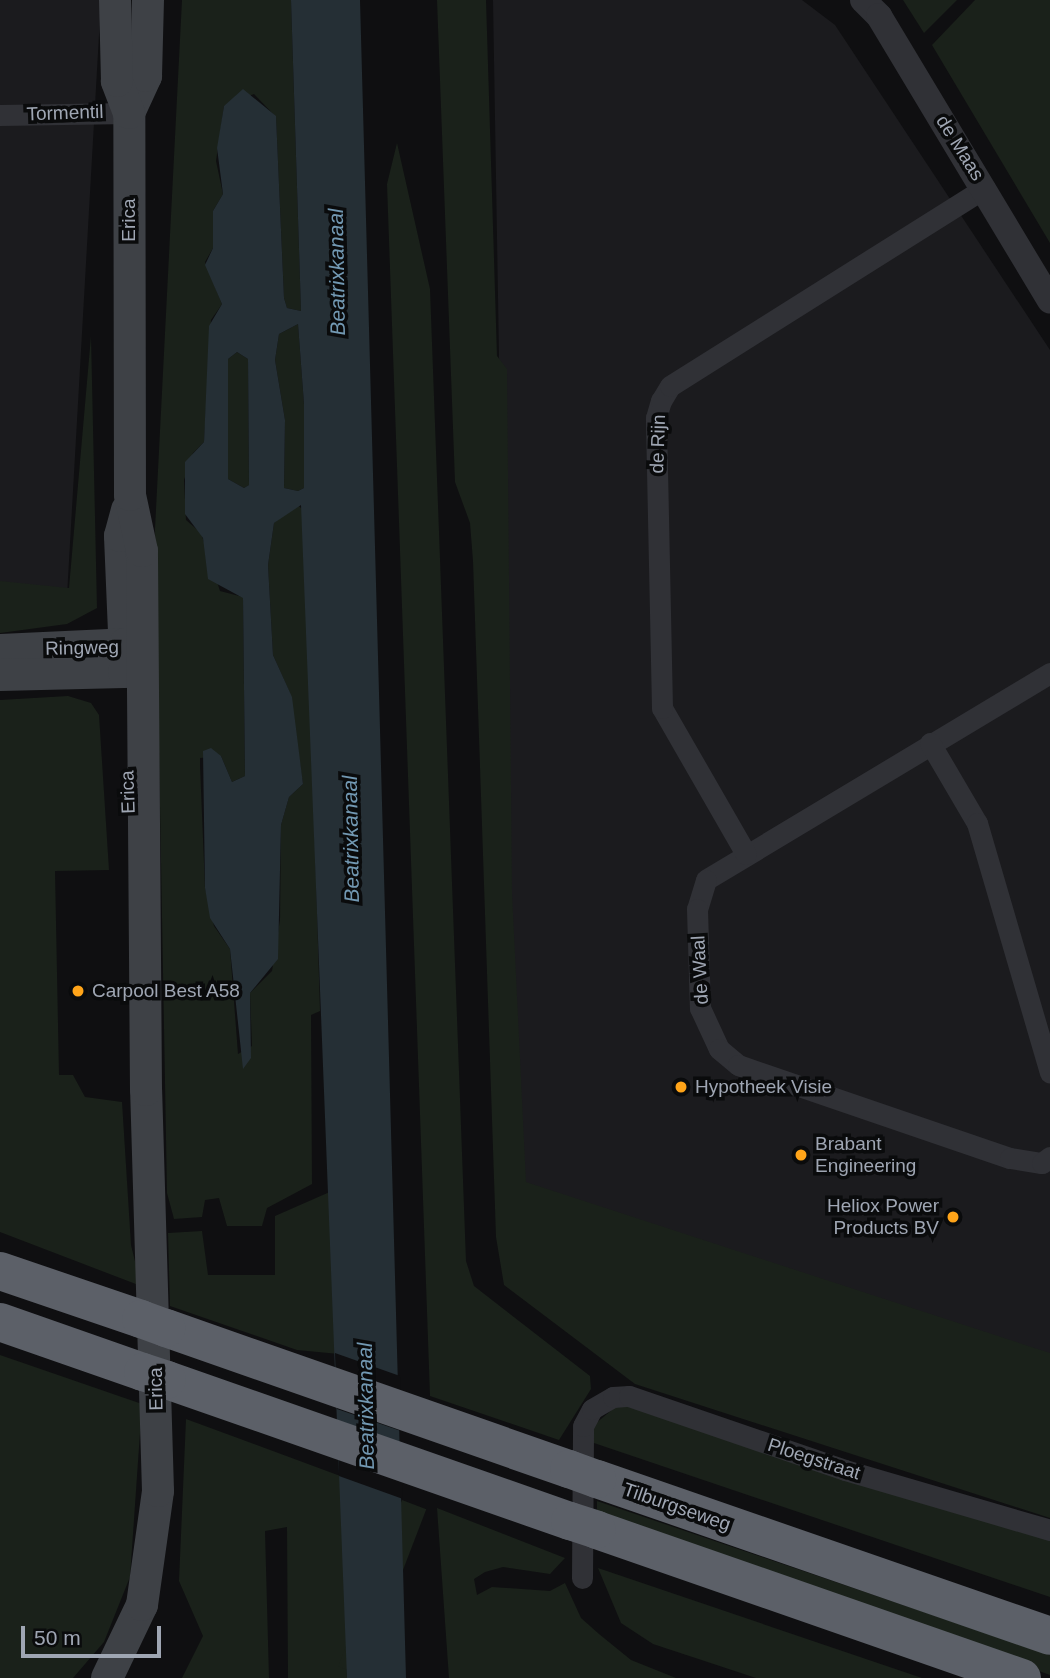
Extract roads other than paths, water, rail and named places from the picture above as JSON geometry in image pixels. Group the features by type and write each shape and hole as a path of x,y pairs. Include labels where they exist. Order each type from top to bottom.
{"highway":[{"name":"Tilburgseweg","path":"0,1271 1050,1636"},
{"path":"0,1322 1022,1678"}],"main road":[{"name":"Erica","path":"107,1678 142,1605 156,1522 146,1090 135,1025 130,658 142,551 130,495 130,113 117,81 116,0"},
{"name":"Erica","path":"130,113 146,76 148,0"},
{"name":"Ringweg","path":"0,650 130,658"},
{"name":"Ringweg","path":"0,675 130,658"}],"street":[{"name":"de Maas","path":"863,0 985,188 1050,301"},
{"name":"Tormentil","path":"0,115 130,113"},
{"name":"de Rijn","path":"746,854 662,708 656,418 661,401 670,386 985,188"},
{"name":"de Waal","path":"1050,673 706,880 697,909 700,1007 719,1049 738,1065 787,1084 1010,1158 1042,1163 1050,1157"},
{"path":"930,743 977,823 1050,1073"},
{"name":"Ploegstraat","path":"582,1578 587,1417 606,1400 629,1396 845,1470 1050,1530"}],"water":[{"name":"Beatrixkanaal","path":"291,0 360,0 406,1678 347,1678 301,505 274,523 268,565 273,655 292,697 303,784 289,797 281,825 278,959 250,993 251,1058 243,1069 230,949 210,918 205,888 203,751 211,748 221,756 232,782 245,776 243,598 208,579 203,538 185,514 185,462 204,442 209,326 222,304 205,265 213,248 213,211 223,194 217,148 224,106 243,89 276,116 284,298 287,308 301,311","holes":["298,324 304,404 304,488 298,491 284,488 285,420 275,360 279,334","237,352 248,359 249,485 244,488 228,479 228,359"]}],"place":[{"name":"Carpool Best A58","path":"78,991"},
{"name":"Hypotheek Visie","path":"681,1087"},
{"name":"Brabant Engineering","path":"801,1155"},
{"name":"Heliox Power Products BV","path":"953,1217"}]}
